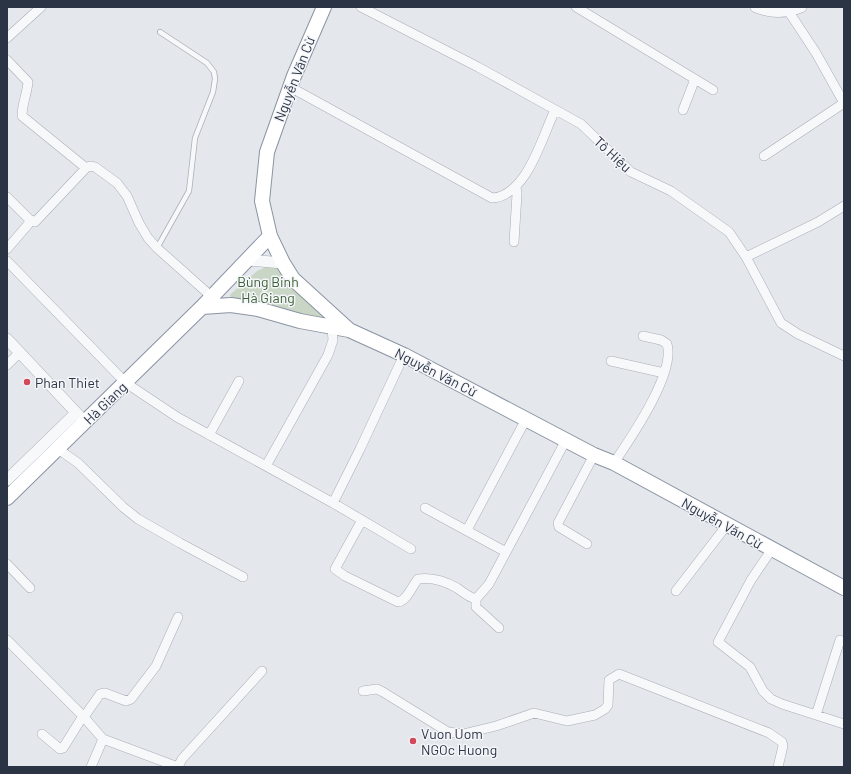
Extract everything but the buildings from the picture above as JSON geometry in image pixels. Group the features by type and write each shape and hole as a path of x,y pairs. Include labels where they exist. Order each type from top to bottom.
{"highway":[{"name":"Nguyễn Văn Cừ","path":"324,7 290,86 267,152 262,201 270,236 283,263 293,279 349,330 404,355 594,455 614,464 844,588"},
{"name":"Hà Giang","path":"7,498 58,449 81,418 126,383 202,308 270,236"},
{"path":"202,308 231,305 252,308 332,328 349,330"}],"street":[{"path":"7,38 41,7"},
{"name":"Tô Hiệu","path":"361,7 478,67 581,124 631,172 671,191 714,220 729,232 746,258 781,323 798,334 844,356"},
{"path":"576,7 592,10 713,90"},
{"path":"756,7 765,11 790,12 801,7"},
{"path":"764,156 844,103 816,53 790,12"},
{"path":"7,60 28,82 28,92 22,106 22,116 86,168"},
{"path":"683,110 695,79"},
{"path":"290,86 488,197 497,198 516,187 526,176 554,110"},
{"path":"7,249 31,221 38,220 86,168 90,166 95,167 117,182 127,196 143,231 157,248 212,297"},
{"path":"514,242 518,194 516,187"},
{"path":"7,197 31,221"},
{"path":"746,258 818,222 844,206"},
{"path":"248,260 283,263"},
{"path":"7,261 126,383 177,417 333,502 411,549"},
{"path":"266,466 328,355 333,340 332,328"},
{"path":"614,464 645,415 664,373 668,353 667,344 661,340 643,336"},
{"path":"7,339 81,418"},
{"path":"7,365 20,352"},
{"path":"333,502 360,449 404,355"},
{"path":"611,361 664,373"},
{"path":"209,435 239,380"},
{"name":"Hà Giang","path":"7,480 81,418"},
{"path":"467,530 526,419"},
{"path":"499,628 476,607 476,599 489,584 566,440"},
{"path":"58,449 78,464 123,507 138,519 243,577"},
{"path":"587,544 559,527 558,523 594,455"},
{"path":"425,508 506,552"},
{"path":"362,520 335,569 345,576 398,602 408,594 418,579 424,578 432,578 456,587 476,599"},
{"path":"676,591 727,525"},
{"path":"772,549 751,580 718,642 750,668 763,691 771,699 844,724"},
{"path":"7,564 30,588"},
{"path":"42,734 55,746 60,749 63,748 83,716 100,694 105,693 126,701 131,699 156,666 178,617"},
{"path":"7,640 83,716 103,739 178,767 182,759 262,671"},
{"path":"816,715 840,640"},
{"path":"363,691 377,689 448,732 463,734 496,726 534,713 567,721 595,715 605,710 608,705 609,680 619,674 769,733 782,742 783,746 778,767"},
{"path":"91,767 103,739"}],"lane":[{"path":"157,248 189,191 195,138 213,92 215,79 214,72 207,63 160,32"}],"green space":[{"name":"Bùng Binh Hà Giang","path":"266,267 279,268 327,319 328,323 232,300 230,295 233,292 257,271"}],"place":[{"name":"Phan Thiet","path":"27,382"},
{"name":"Vuon Uom NGOc Huong","path":"413,741"}]}
